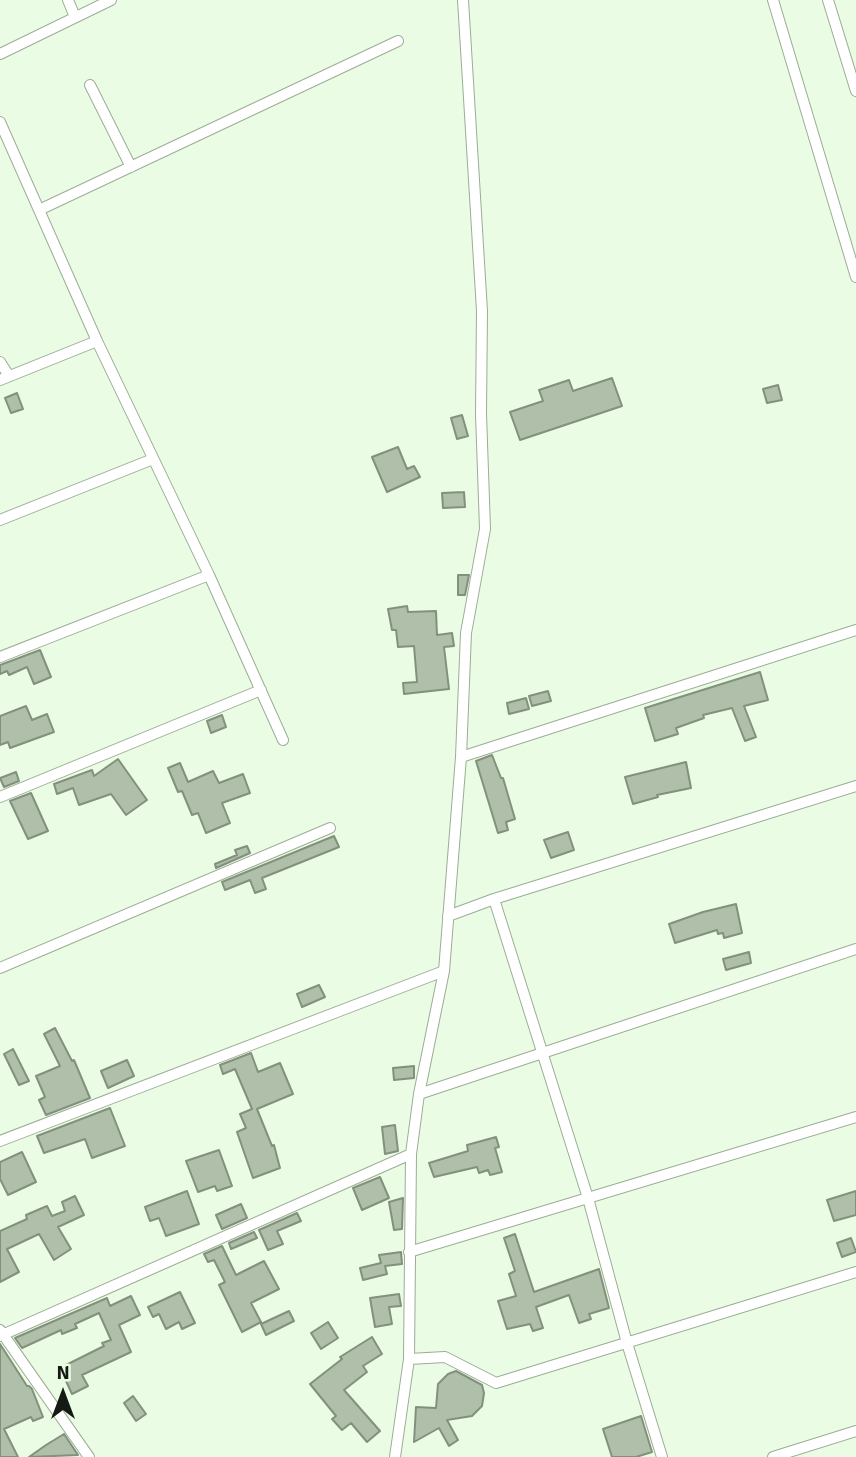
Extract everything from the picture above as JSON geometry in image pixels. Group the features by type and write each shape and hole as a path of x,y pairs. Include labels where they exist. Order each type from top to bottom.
{"street":[{"path":"68,0 75,17"},
{"path":"0,54 111,0"},
{"path":"395,1457 409,1359 411,1154 419,1094 444,971 461,757 466,633 485,529 481,414 482,311 463,0"},
{"path":"773,0 856,277"},
{"path":"828,0 856,91"},
{"path":"39,210 398,41"},
{"path":"90,85 131,167"},
{"path":"0,122 97,341 209,575 283,740"},
{"path":"0,362 4,378 97,341"},
{"path":"0,520 153,459"},
{"path":"0,657 209,575"},
{"path":"461,757 856,630"},
{"path":"0,797 261,690"},
{"path":"448,916 494,899 856,786"},
{"path":"0,968 330,828"},
{"path":"494,899 588,1198 627,1343 662,1457"},
{"path":"419,1094 856,950"},
{"path":"0,1141 444,971"},
{"path":"410,1252 856,1117"},
{"path":"89,1457 1,1334 411,1154"},
{"path":"409,1359 445,1356 496,1383 856,1272"},
{"path":"773,1457 856,1432"}],"building":[{"path":"612,378 622,406 520,440 510,412 543,401 539,390 569,380 573,391"},
{"path":"778,385 782,400 767,403 763,389"},
{"path":"17,393 23,409 11,413 5,398"},
{"path":"462,415 468,436 457,439 451,418"},
{"path":"398,447 407,469 414,466 420,477 387,492 372,457"},
{"path":"464,492 465,507 443,508 442,493"},
{"path":"458,575 469,575 465,595 458,595"},
{"path":"407,606 408,612 436,611 437,635 452,633 454,646 444,647 449,689 404,694 403,683 417,682 414,646 398,647 396,630 392,630 388,609"},
{"path":"40,650 51,677 34,684 27,667 9,675 7,671 0,674 0,665"},
{"path":"760,672 768,700 744,706 756,737 745,741 732,708 703,715 704,718 676,728 678,734 655,741 645,708"},
{"path":"548,691 551,701 532,706 529,696"},
{"path":"526,698 529,709 509,714 507,703"},
{"path":"26,706 32,720 47,714 54,732 10,748 8,742 0,745 0,716"},
{"path":"222,715 226,727 211,733 207,721"},
{"path":"492,755 503,778 515,819 506,822 508,830 498,833 476,761"},
{"path":"118,759 147,800 126,815 111,794 79,805 73,788 57,794 54,784 92,770 94,776"},
{"path":"686,762 691,788 657,795 658,797 633,804 625,777"},
{"path":"180,763 188,782 213,771 219,783 243,774 250,793 222,803 230,823 206,833 198,813 192,815 182,791 178,792 168,768"},
{"path":"16,772 19,781 4,787 0,778"},
{"path":"31,793 48,831 28,839 10,801"},
{"path":"568,832 574,850 551,858 544,840"},
{"path":"334,836 339,847 262,878 266,889 255,893 250,880 225,890 222,882"},
{"path":"247,846 250,853 216,868 215,864 237,855 235,850"},
{"path":"736,904 742,933 724,938 723,933 718,934 717,930 675,943 669,924"},
{"path":"749,952 751,963 726,970 723,959"},
{"path":"319,985 325,997 302,1007 297,994"},
{"path":"55,1028 72,1061 74,1060 90,1098 46,1115 39,1100 45,1097 36,1076 60,1066 44,1034"},
{"path":"13,1049 29,1081 19,1085 4,1054"},
{"path":"251,1053 258,1072 280,1063 293,1094 257,1109 272,1146 274,1145 280,1168 253,1178 237,1132 246,1128 240,1114 252,1109 235,1069 223,1074 220,1065"},
{"path":"127,1060 134,1076 108,1088 101,1071"},
{"path":"414,1066 414,1078 394,1080 393,1068"},
{"path":"110,1108 125,1146 92,1158 85,1139 44,1153 37,1136"},
{"path":"395,1125 398,1151 385,1154 382,1127"},
{"path":"496,1137 499,1147 495,1148 502,1172 490,1175 488,1170 479,1173 477,1167 434,1177 429,1163 468,1151 467,1145"},
{"path":"219,1150 232,1186 217,1191 215,1186 198,1192 186,1161"},
{"path":"22,1152 36,1182 8,1195 0,1179 0,1162"},
{"path":"380,1177 389,1198 362,1210 353,1188"},
{"path":"187,1191 199,1224 166,1236 159,1218 150,1221 145,1207"},
{"path":"856,1191 856,1215 834,1221 827,1200"},
{"path":"75,1196 84,1215 58,1227 71,1249 54,1260 39,1234 7,1249 19,1272 0,1282 0,1231 47,1206 52,1216 65,1211 62,1202"},
{"path":"403,1198 402,1229 394,1230 389,1202"},
{"path":"241,1204 247,1218 222,1229 216,1215"},
{"path":"297,1213 301,1221 277,1231 283,1244 268,1250 259,1230"},
{"path":"254,1232 257,1238 231,1249 229,1243"},
{"path":"515,1234 534,1292 599,1269 609,1308 589,1314 591,1319 579,1323 569,1295 536,1307 543,1328 533,1331 530,1324 507,1329 498,1301 516,1296 509,1274 515,1271 504,1238"},
{"path":"851,1238 856,1252 842,1257 837,1243"},
{"path":"222,1246 236,1275 264,1261 279,1289 251,1303 261,1322 242,1332 219,1285 225,1282 214,1260 208,1262 204,1254"},
{"path":"401,1252 402,1264 385,1266 387,1274 363,1280 360,1268 381,1263 379,1255"},
{"path":"180,1292 195,1323 182,1329 179,1322 166,1329 159,1314 153,1317 148,1307"},
{"path":"399,1294 401,1306 389,1307 392,1324 375,1327 370,1298"},
{"path":"131,1296 140,1315 119,1325 131,1352 82,1375 88,1386 72,1394 60,1368 111,1340 99,1313 75,1324 77,1328 62,1334 61,1330 22,1348 15,1338 107,1298 110,1306"},
{"path":"289,1311 294,1321 266,1335 261,1324"},
{"path":"328,1322 338,1338 321,1349 311,1333"},
{"path":"372,1337 382,1354 363,1366 367,1372 344,1390 380,1431 367,1442 351,1423 342,1430 332,1419 336,1416 310,1384 342,1359 340,1357"},
{"path":"0,1344 27,1386 32,1389 43,1417 33,1421 31,1417 4,1429 18,1457 0,1457"},
{"path":"456,1371 482,1385 482,1406 472,1416 447,1420 458,1440 449,1446 439,1428 414,1442 416,1407 436,1408 438,1384 448,1374"},
{"path":"133,1396 146,1414 136,1421 124,1403"},
{"path":"641,1416 652,1452 636,1457 612,1457 603,1429"},
{"path":"64,1434 78,1455 29,1457 46,1445"}]}
